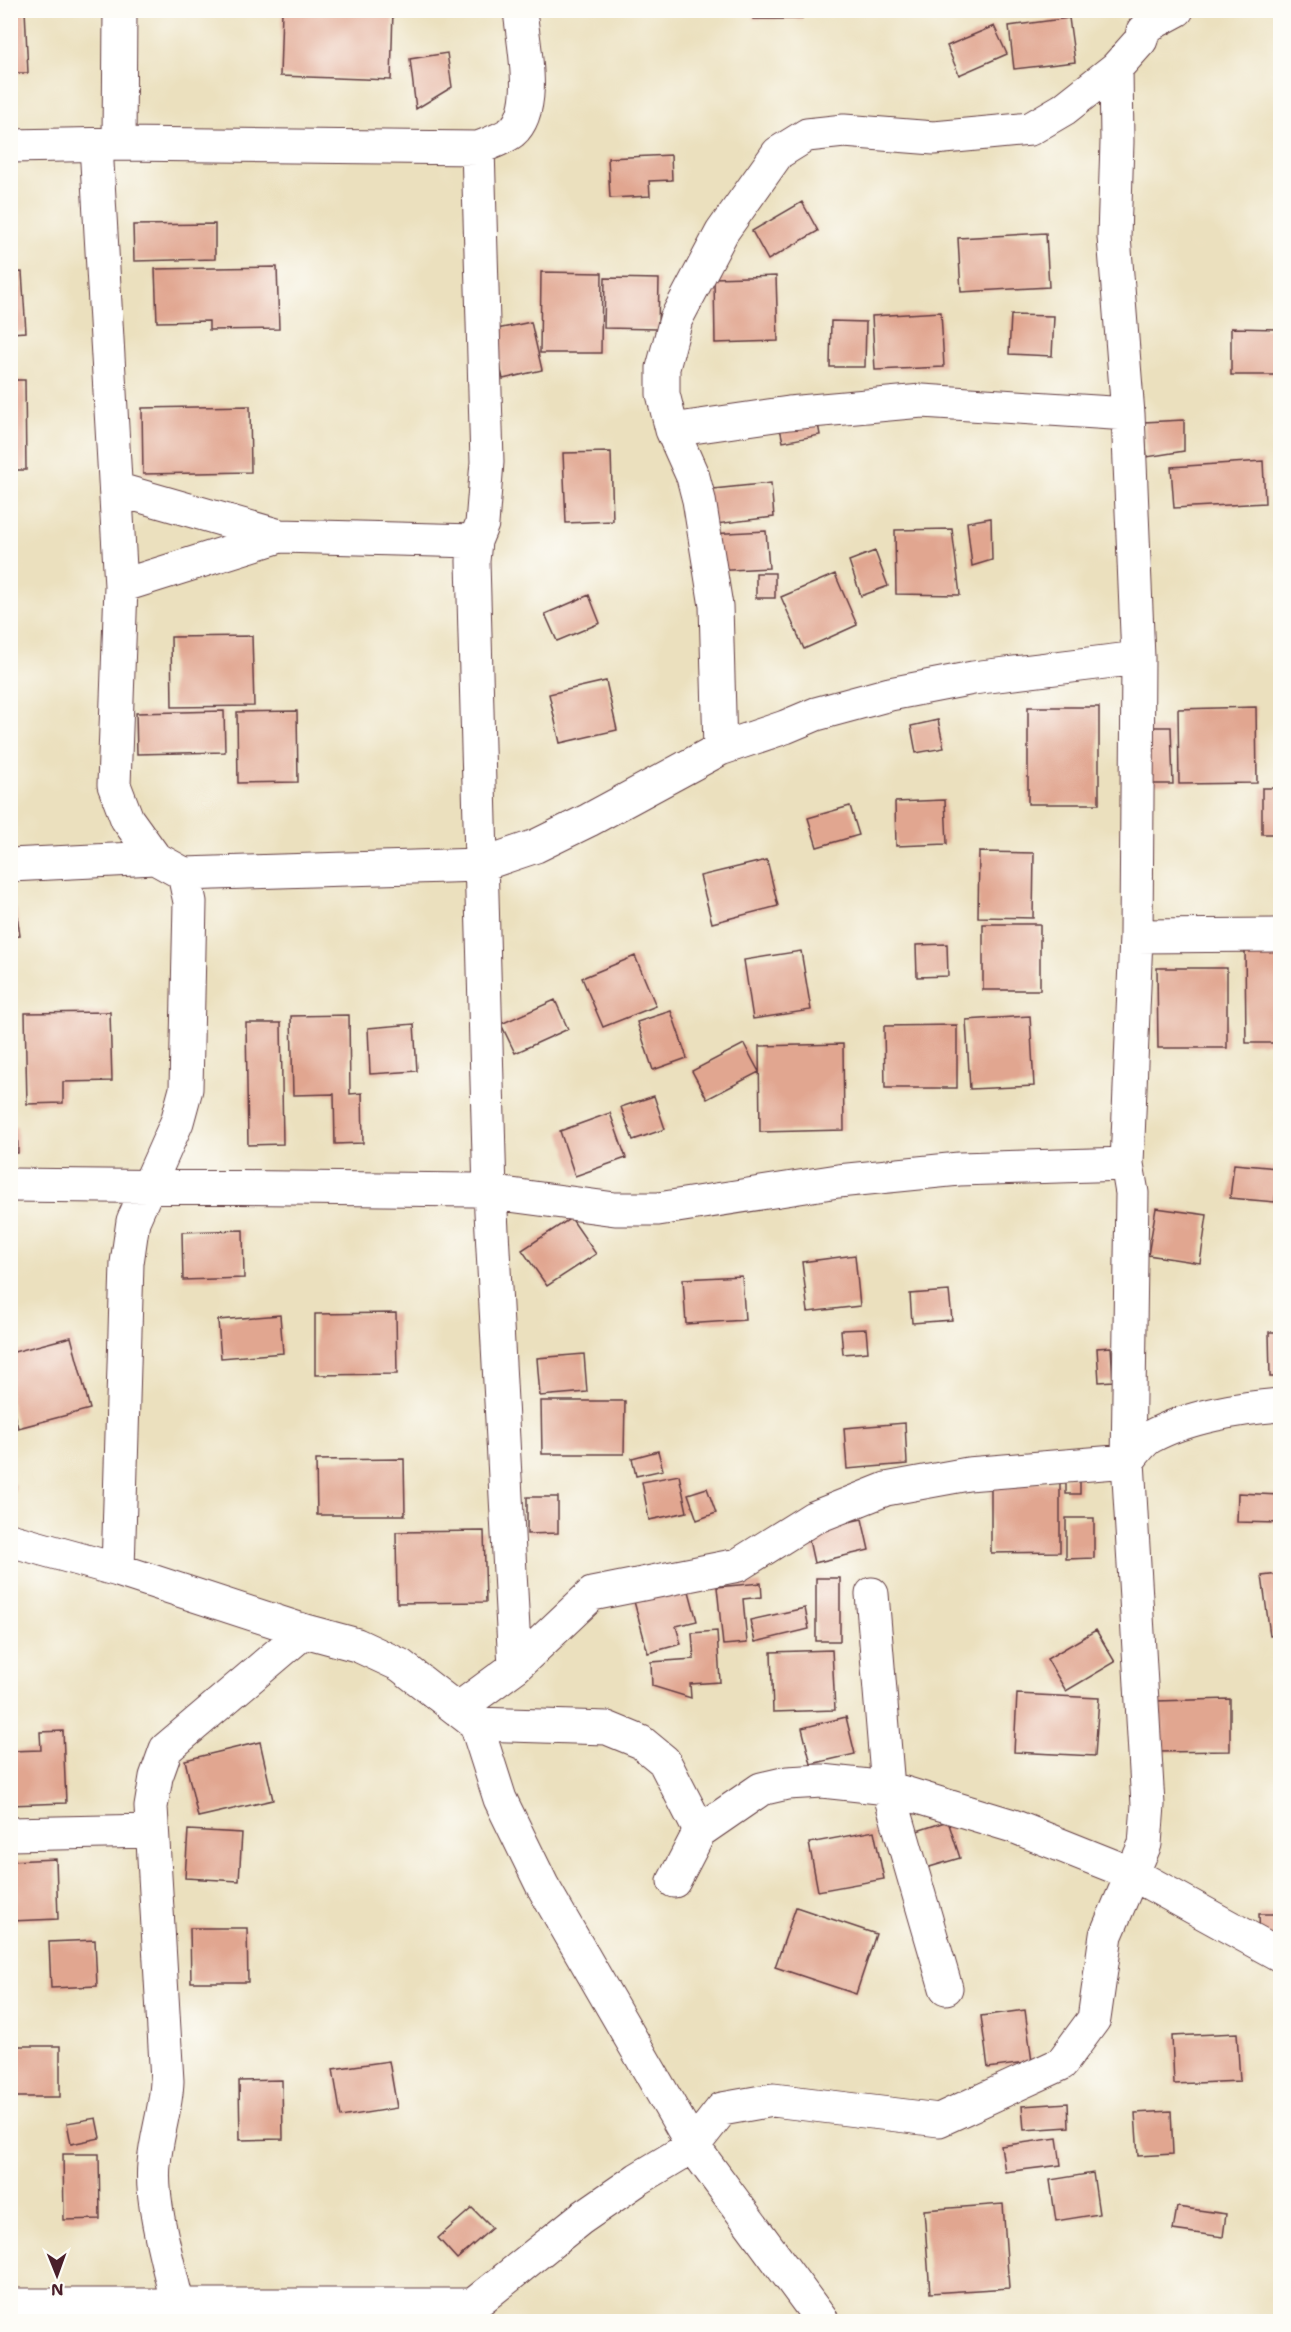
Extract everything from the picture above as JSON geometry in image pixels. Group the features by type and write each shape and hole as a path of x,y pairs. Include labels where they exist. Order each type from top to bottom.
{"street":[{"path":"120,10 107,144 116,489 121,586 114,785 127,819 155,858 184,874 480,865 536,846 720,749 816,714 890,694 974,678 1138,658"},
{"path":"10,146 107,144 478,148 511,133 524,117 529,97 520,10"},
{"path":"720,749 716,606 699,500 693,477 672,430 663,394 663,368 676,319 722,232 778,153 807,135 844,131 934,138 1029,129 1064,109 1116,68 1141,40 1143,31 1150,24 1177,10"},
{"path":"10,2305 176,2314 482,2313 580,2219 638,2179 693,2146 722,2109 774,2100 939,2120 1061,2064 1094,2019 1106,1935 1145,1844 1148,1805 1128,1461 1132,1193 1127,1164 1136,936 1138,658 1128,414 1114,237 1117,142 1116,68"},
{"path":"478,148 487,462 482,524 475,541 473,573 480,865 490,1193 515,1667"},
{"path":"672,430 789,413 922,401 1128,414"},
{"path":"116,489 280,536 475,541"},
{"path":"121,586 280,536"},
{"path":"10,865 155,858"},
{"path":"118,1570 127,1263 133,1221 177,1122 186,1089 190,902 184,874"},
{"path":"1136,936 1281,935"},
{"path":"10,1185 472,1190 615,1209 658,1209 838,1181 959,1168 1127,1164"},
{"path":"467,1717 515,1667 592,1594 738,1564 813,1518 886,1489 968,1474 1128,1461 1148,1438 1192,1421 1259,1407 1281,1405"},
{"path":"10,1540 118,1570 306,1631 357,1645 400,1665 467,1717 500,1799 542,1885 693,2146 823,2322"},
{"path":"872,1594 888,1788 946,1988"},
{"path":"176,2314 154,2191 154,2164 166,2103 167,2081 150,1807 156,1778 166,1749 306,1631"},
{"path":"467,1717 607,1728 641,1742 664,1761 700,1831"},
{"path":"674,1881 700,1831 762,1789 787,1783 822,1781 888,1788 1013,1826 1133,1874 1281,1954"},
{"path":"10,1834 152,1831"}],"building":[{"path":"10,10 25,10 28,73 10,73"},
{"path":"282,10 393,10 391,80 280,76"},
{"path":"753,10 802,10 802,19 753,19"},
{"path":"1069,18 1075,62 1014,69 1009,26"},
{"path":"994,26 1007,54 959,75 947,46"},
{"path":"447,53 452,87 416,109 410,59"},
{"path":"671,155 672,180 649,181 650,196 610,198 608,158"},
{"path":"802,202 818,231 768,260 752,231"},
{"path":"215,224 215,259 134,261 133,225"},
{"path":"1046,233 1049,287 961,292 958,238"},
{"path":"277,267 279,329 209,330 209,321 157,322 155,269"},
{"path":"22,272 26,332 10,333 10,273"},
{"path":"541,272 602,273 601,353 540,353"},
{"path":"776,276 778,341 715,343 714,278"},
{"path":"605,278 659,279 658,329 604,328"},
{"path":"941,312 944,367 875,370 872,316"},
{"path":"1011,315 1054,316 1052,356 1009,354"},
{"path":"831,321 866,322 865,367 830,367"},
{"path":"531,322 542,370 503,379 492,330"},
{"path":"1231,328 1280,329 1280,375 1231,375"},
{"path":"10,380 25,380 26,470 10,470"},
{"path":"250,406 251,472 143,474 142,408"},
{"path":"816,413 820,435 783,442 778,419"},
{"path":"1184,420 1184,451 1147,457 1144,422"},
{"path":"611,452 613,521 566,523 563,453"},
{"path":"1263,461 1265,503 1174,508 1171,467"},
{"path":"771,483 774,517 708,525 704,490"},
{"path":"991,518 992,560 972,566 967,522"},
{"path":"952,529 960,595 896,594 895,530"},
{"path":"766,531 769,568 711,571 709,534"},
{"path":"875,551 888,586 861,596 849,561"},
{"path":"756,573 775,573 775,598 756,598"},
{"path":"835,574 857,625 804,649 781,597"},
{"path":"589,595 600,623 557,641 545,614"},
{"path":"252,636 254,706 172,707 171,637"},
{"path":"606,681 617,730 560,743 549,694"},
{"path":"1028,707 1099,707 1099,804 1028,804"},
{"path":"1256,707 1257,783 1179,784 1178,709"},
{"path":"224,711 225,752 137,754 136,713"},
{"path":"297,711 298,782 238,783 237,712"},
{"path":"938,720 944,748 916,753 911,726"},
{"path":"1148,727 1171,727 1173,784 1150,784"},
{"path":"10,730 13,730 14,780 10,780"},
{"path":"1262,788 1280,788 1280,834 1262,834"},
{"path":"945,800 947,844 896,846 895,802"},
{"path":"850,806 859,835 817,847 808,818"},
{"path":"979,852 1034,853 1033,918 978,917"},
{"path":"767,860 778,906 712,923 700,876"},
{"path":"16,908 20,936 10,937 10,909"},
{"path":"983,924 1040,924 1040,990 983,990"},
{"path":"947,944 948,976 917,977 916,945"},
{"path":"1280,945 1280,1043 1246,1043 1245,946"},
{"path":"801,951 811,1010 753,1019 744,960"},
{"path":"635,956 656,1006 603,1027 582,978"},
{"path":"1157,968 1227,968 1227,1048 1158,1048"},
{"path":"555,1000 568,1029 515,1053 501,1024"},
{"path":"671,1011 687,1058 653,1070 637,1022"},
{"path":"110,1012 112,1081 63,1082 63,1103 27,1104 25,1013"},
{"path":"349,1015 350,1094 362,1093 363,1143 335,1144 334,1094 293,1095 291,1016"},
{"path":"1030,1016 1034,1086 970,1089 966,1020"},
{"path":"246,1023 281,1023 283,1144 248,1145"},
{"path":"414,1024 417,1071 370,1074 368,1028"},
{"path":"957,1025 957,1088 885,1088 884,1026"},
{"path":"744,1044 759,1072 707,1099 692,1071"},
{"path":"843,1044 844,1130 760,1132 759,1046"},
{"path":"654,1096 665,1129 633,1140 621,1107"},
{"path":"610,1113 626,1158 575,1176 560,1131"},
{"path":"10,1127 17,1127 18,1153 10,1153"},
{"path":"1234,1164 1278,1168 1275,1202 1230,1198"},
{"path":"1156,1208 1207,1215 1200,1263 1148,1255"},
{"path":"571,1218 596,1254 547,1286 522,1250"},
{"path":"243,1230 244,1278 183,1280 182,1232"},
{"path":"855,1255 860,1306 808,1312 802,1262"},
{"path":"742,1276 745,1320 686,1324 683,1279"},
{"path":"949,1291 952,1320 912,1323 910,1294"},
{"path":"396,1313 397,1374 315,1375 315,1314"},
{"path":"280,1315 283,1353 221,1358 218,1320"},
{"path":"866,1329 868,1352 843,1354 841,1330"},
{"path":"1269,1332 1280,1332 1280,1377 1270,1377"},
{"path":"71,1337 90,1409 18,1428 10,1400 10,1353"},
{"path":"1111,1347 1113,1381 1099,1382 1097,1348"},
{"path":"584,1354 587,1392 540,1396 537,1358"},
{"path":"541,1401 625,1401 624,1454 542,1454"},
{"path":"905,1423 907,1464 847,1469 844,1428"},
{"path":"658,1451 663,1470 636,1476 632,1458"},
{"path":"404,1459 405,1515 317,1515 316,1460"},
{"path":"679,1475 687,1512 649,1520 642,1482"},
{"path":"1066,1477 1080,1477 1080,1494 1066,1494"},
{"path":"1060,1482 1060,1552 991,1553 991,1483"},
{"path":"10,1483 16,1485 11,1502 10,1502"},
{"path":"707,1488 716,1513 697,1520 688,1494"},
{"path":"1238,1493 1280,1495 1280,1523 1237,1522"},
{"path":"527,1497 558,1497 558,1533 527,1534"},
{"path":"1066,1518 1094,1518 1094,1558 1066,1559"},
{"path":"862,1519 869,1550 814,1563 807,1531"},
{"path":"484,1531 486,1602 397,1603 396,1532"},
{"path":"1280,1574 1280,1634 1270,1635 1262,1576"},
{"path":"816,1578 840,1578 840,1641 816,1641"},
{"path":"686,1580 697,1621 676,1626 681,1644 648,1653 632,1594"},
{"path":"761,1583 762,1597 743,1599 747,1643 723,1645 717,1587"},
{"path":"805,1608 809,1629 755,1642 750,1620"},
{"path":"1096,1630 1115,1662 1066,1691 1047,1659"},
{"path":"717,1631 720,1682 690,1684 691,1698 652,1686 651,1662 694,1659 692,1633"},
{"path":"832,1650 835,1710 773,1712 771,1652"},
{"path":"1017,1694 1099,1698 1095,1756 1014,1752"},
{"path":"1230,1699 1230,1751 1156,1752 1156,1701"},
{"path":"846,1717 855,1754 811,1764 802,1728"},
{"path":"63,1731 66,1803 10,1805 10,1751 41,1750 40,1732"},
{"path":"260,1742 273,1800 198,1817 185,1760"},
{"path":"948,1821 960,1858 926,1868 914,1832"},
{"path":"188,1830 242,1833 239,1881 185,1878"},
{"path":"874,1831 884,1879 818,1891 809,1843"},
{"path":"56,1859 58,1919 11,1921 10,1861"},
{"path":"796,1907 876,1934 856,1994 775,1967"},
{"path":"1259,1914 1280,1914 1280,1941 1260,1941"},
{"path":"190,1928 247,1928 248,1982 191,1982"},
{"path":"95,1940 97,1986 51,1988 49,1942"},
{"path":"1025,2010 1032,2062 988,2068 981,2016"},
{"path":"1237,2033 1240,2081 1174,2084 1172,2036"},
{"path":"10,2046 60,2046 60,2097 10,2097"},
{"path":"389,2061 397,2108 341,2117 333,2069"},
{"path":"282,2080 283,2139 240,2140 239,2081"},
{"path":"1068,2103 1069,2127 1024,2130 1022,2106"},
{"path":"1171,2111 1173,2154 1138,2156 1135,2113"},
{"path":"96,2118 100,2138 71,2144 67,2123"},
{"path":"1057,2138 1061,2165 1005,2172 1001,2146"},
{"path":"63,2154 99,2154 100,2219 64,2220"},
{"path":"1093,2173 1099,2214 1056,2221 1050,2180"},
{"path":"1003,2204 1009,2288 930,2293 924,2210"},
{"path":"1177,2207 1226,2214 1223,2237 1173,2230"},
{"path":"472,2208 492,2228 457,2259 438,2238"}]}
